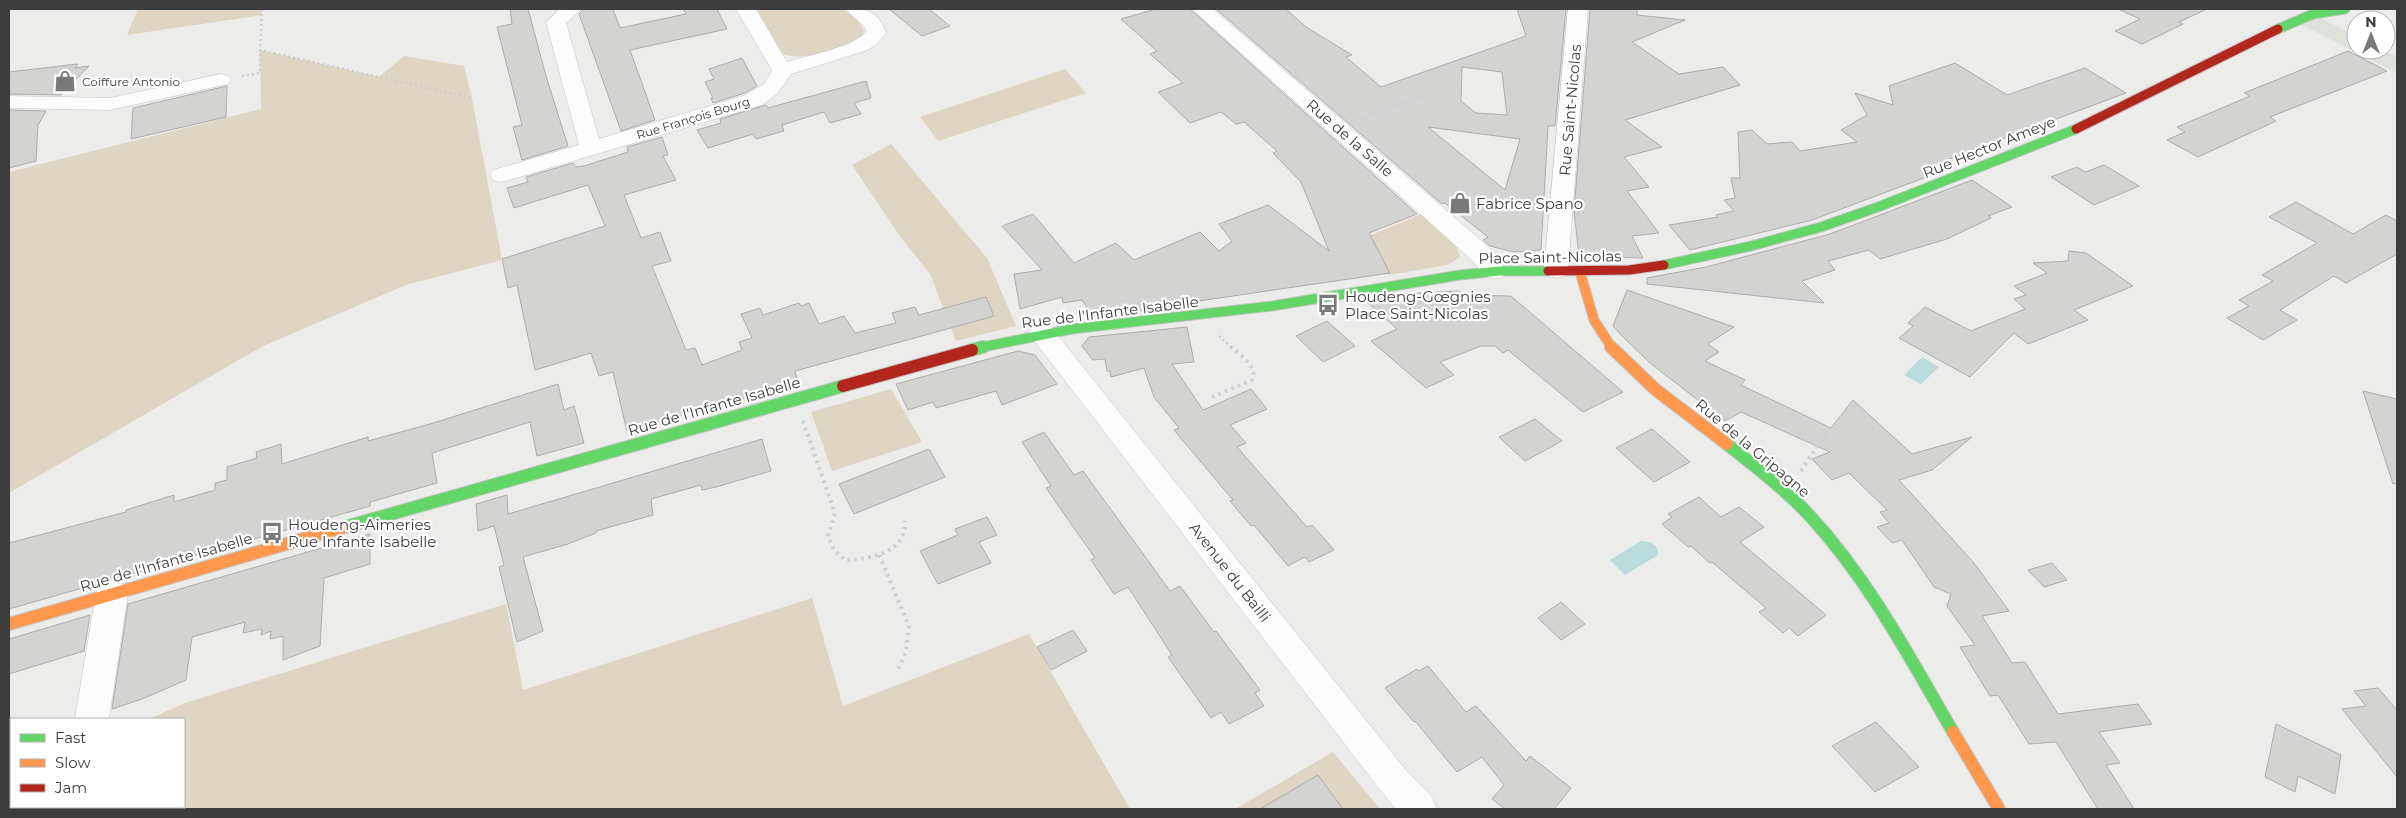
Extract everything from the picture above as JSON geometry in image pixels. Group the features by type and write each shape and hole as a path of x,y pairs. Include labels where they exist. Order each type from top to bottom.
{"street":[{"path":"572,9 556,22 591,149"},
{"path":"746,9 782,70 858,47 869,41 876,33 873,24 855,9"},
{"name":"Rue de la Salle","path":"1202,9 1483,256 1494,271"},
{"name":"Rue Saint-Nicolas","path":"1556,270 1578,9"},
{"name":"Rue Hector Ameye","path":"1629,270 1657,267 1751,246 1878,207 2081,127 2294,20 2313,14 2345,9"},
{"name":"Rue François Bourg","path":"501,175 754,100 768,93 776,83 782,70"},
{"path":"9,102 110,104 221,80"},
{"name":"Place Saint-Nicolas","path":"1441,277 1494,271 1556,270 1580,272 1629,270"},
{"name":"Rue de la Gripagne","path":"1580,272 1597,328 1610,346 1640,374 1787,493 1827,536 1861,579 1888,620 1999,809"},
{"name":"Rue de l'Infante Isabelle","path":"9,624 112,593 1000,342 1105,324 1206,314 1317,299 1441,277"},
{"name":"Avenue du Bailli","path":"1042,334 1393,780 1419,809"},
{"path":"92,718 112,593"}],"path":[{"path":"221,80 260,73 262,9"},
{"path":"260,50 472,98"},
{"path":"1338,127 1423,96"},
{"path":"1206,314 1209,326 1254,372 1252,380 1212,398"},
{"path":"796,399 835,513 828,536 834,550 845,560 863,560 879,555 899,543 905,533 905,521"},
{"path":"1787,493 1827,431"},
{"path":"879,555 909,626 906,652 898,670"}],"shaded area":[{"path":"138,9 261,9 262,15 127,35"},
{"path":"754,9 844,9 857,20 864,33 858,42 819,54 790,56 780,53"},
{"path":"2313,14 2346,31 2346,47 2294,21"},
{"path":"260,50 379,77 404,56 464,66 472,98 502,260 406,285 263,346 9,493 9,172 261,109"},
{"path":"2396,56 2397,73 2371,60 2396,60"},
{"path":"1065,69 1086,93 938,141 920,117"},
{"path":"891,144 987,258 1016,326 956,341 930,274 899,235 852,165"},
{"path":"1421,214 1450,239 1455,245 1460,258 1447,265 1389,275 1369,236"},
{"path":"891,389 922,442 832,471 811,412"},
{"path":"812,598 843,706 1029,634 1130,809 9,809 10,796 10,808 185,808 185,718 151,718 185,703 506,604 523,690"},
{"path":"1333,752 1380,809 1235,809"}],"water":[{"path":"1922,357 1939,367 1921,384 1904,375"},
{"path":"1641,541 1654,544 1658,555 1625,575 1610,560"}],"building":[{"path":"510,9 528,9 568,146 522,160 513,127 522,125 497,27 512,24"},
{"path":"584,9 613,9 620,28 686,14 683,9 717,9 727,29 630,50 655,120 621,131 579,14"},
{"path":"889,9 929,9 950,26 922,36"},
{"path":"1156,9 1190,9 1417,214 1369,233 1390,273 1178,304 1179,306 1092,315 1082,300 1063,303 1062,297 1020,309 1014,274 1042,270 1002,226 1033,214 1074,263 1116,243 1134,260 1200,232 1219,251 1232,241 1219,224 1268,205 1329,251 1301,182 1273,153 1277,151 1244,122 1236,124 1221,112 1190,123 1158,92 1183,83 1150,54 1157,51 1121,19"},
{"path":"1216,9 1286,9 1306,27 1352,55 1346,57 1381,87 1526,36 1517,9 1566,9 1555,126 1548,126 1541,250 1513,252 1490,246 1483,240 1488,237 1445,203 1442,204","holes":["1462,67 1502,72 1507,115 1476,113 1461,101","1428,127 1520,139 1505,190"]},
{"path":"1590,9 1637,9 1637,15 1685,20 1632,42 1679,74 1723,67 1740,85 1625,120 1662,147 1624,157 1649,187 1627,191 1659,233 1632,236 1643,258 1579,256 1574,211"},
{"path":"2118,9 2207,9 2179,22 2183,24 2142,44 2115,31 2140,19"},
{"path":"2346,52 2346,60 2366,60 2387,71 2270,117 2276,121 2198,157 2167,140 2185,132 2177,127 2250,96 2244,93"},
{"path":"742,58 757,86 745,93 713,103 711,98 713,98 705,82 714,79 709,69"},
{"path":"1955,63 2007,95 2085,68 2126,93 1944,161 1953,167 1812,220 1690,250 1669,225 1718,217 1716,215 1734,211 1724,200 1735,198 1731,178 1740,178 1738,132 1752,130 1767,144 1792,142 1800,151 1857,142 1841,130 1867,115 1855,93 1893,105 1889,86"},
{"path":"78,64 75,68 89,66 61,95 9,94 9,72"},
{"path":"866,81 871,98 854,103 861,114 830,123 824,112 782,125 784,131 756,139 753,134 708,148 697,130 721,123 720,119 766,105 768,108"},
{"path":"227,86 226,117 131,139 133,108"},
{"path":"9,110 46,111 38,125 36,161 9,168"},
{"path":"662,137 668,155 663,156 676,180 624,195 641,238 660,232 671,261 652,266 686,350 695,348 702,365 742,350 739,342 752,338 741,314 760,308 763,315 799,303 801,306 809,303 819,324 844,316 855,333 896,323 892,313 915,307 919,315 986,297 994,316 795,371 798,383 627,431 613,372 599,376 591,353 535,370 517,285 508,288 502,259 605,226 588,185 514,208 507,188 528,182 526,177 573,163 575,167 584,166 628,152 627,147"},
{"path":"2104,165 2139,186 2094,205 2051,177 2077,167 2085,172"},
{"path":"1972,180 2012,207 1988,216 1991,218 1947,239 1880,259 1869,250 1828,261 1835,270 1802,281 1824,303 1647,284 1647,278 1706,267 1830,234"},
{"path":"2296,202 2353,234 2386,215 2397,221 2397,254 2346,283 2334,276 2280,310 2297,320 2263,340 2227,318 2249,306 2239,300 2273,281 2262,275 2317,243 2269,217"},
{"path":"2069,251 2086,253 2133,286 2074,310 2088,320 2028,344 2014,333 1970,377 1899,338 1913,326 1908,323 1925,307 1971,331 2025,309 2014,299 2026,295 2014,286 2047,273 2033,263 2068,261"},
{"path":"1627,290 1734,327 1708,344 1719,352 1705,361 1745,380 1741,385 1831,428 1853,400 1912,454 1972,437 1932,470 1899,480 1974,563 2009,611 1982,616 2012,663 2025,662 2058,714 2138,704 2152,724 2099,732 2120,763 2106,765 2134,809 2098,809 2056,742 2029,744 1998,695 1990,696 1960,647 1975,645 1947,606 1951,594 1934,587 1902,540 1892,543 1877,527 1889,523 1880,512 1887,510 1849,473 1832,480 1812,459 1830,452 1741,412 1725,421 1650,363 1621,335 1613,326"},
{"path":"1459,291 1468,295 1511,296 1623,392 1583,412 1508,350 1503,353 1495,346 1481,346 1440,362 1454,375 1426,388 1371,341 1397,329 1366,301 1400,294"},
{"path":"1327,321 1355,346 1323,362 1296,336"},
{"path":"1187,327 1194,362 1172,364 1203,410 1251,389 1267,409 1230,425 1246,443 1237,447 1307,527 1312,525 1334,550 1309,562 1305,557 1288,566 1254,525 1251,526 1230,501 1233,500 1174,430 1179,428 1154,397 1144,368 1111,377 1110,371 1107,371 1105,359 1093,360 1082,346 1089,337"},
{"path":"1018,351 1035,355 1057,384 1002,405 996,391 936,408 933,402 908,410 896,384"},
{"path":"558,384 564,410 574,406 584,443 537,456 530,422 432,453 437,483 370,502 370,506 9,609 9,543 126,512 126,510 174,495 174,502 215,490 215,483 227,480 227,467 257,458 256,452 281,444 282,464 368,437 368,441 430,424"},
{"path":"2363,391 2397,399 2397,483 2393,484"},
{"path":"1535,419 1562,441 1525,461 1499,437"},
{"path":"1652,429 1690,462 1654,482 1616,448"},
{"path":"1044,432 1074,475 1083,471 1170,591 1180,586 1260,690 1255,693 1264,706 1229,724 1221,712 1211,718 1168,657 1172,655 1128,587 1114,594 1091,560 1095,558 1046,488 1051,486 1022,442"},
{"path":"762,439 771,471 716,487 702,490 701,485 651,499 653,515 596,531 596,533 568,544 523,557 543,631 517,642 499,567 504,565 494,526 478,531 476,504 507,495 508,514"},
{"path":"929,449 945,477 854,514 839,484"},
{"path":"1699,497 1721,517 1739,507 1764,527 1740,542 1826,615 1798,636 1789,628 1783,633 1759,612 1766,608 1712,562 1710,563 1691,546 1688,547 1662,524 1672,517 1668,514"},
{"path":"987,517 997,535 979,542 991,563 938,584 920,551 958,535 955,529"},
{"path":"370,534 370,564 324,578 320,646 283,660 283,636 270,639 271,631 261,635 262,629 243,633 245,622 192,637 186,680 142,699 112,709 128,604"},
{"path":"2052,563 2067,580 2044,587 2028,570"},
{"path":"1561,602 1585,624 1561,640 1538,618"},
{"path":"90,615 84,651 9,674 9,639"},
{"path":"1073,630 1087,651 1051,670 1037,647"},
{"path":"1428,666 1466,712 1476,706 1526,761 1530,756 1571,788 1554,809 1505,809 1492,799 1504,785 1482,757 1457,772 1385,688 1417,669 1419,671"},
{"path":"2378,688 2397,710 2397,777 2342,709 2366,706 2354,691"},
{"path":"1876,722 1919,767 1875,792 1832,746"},
{"path":"2276,724 2341,755 2335,794 2298,776 2295,792 2265,777"},
{"path":"1318,775 1343,809 1260,809"}],"traffic: fast":[{"path":"2278,29 2313,14 2345,9"},
{"path":"1664,265 1751,246 1821,227 1878,207 2076,129"},
{"path":"972,350 1072,329 1272,306 1460,275 1492,271 1548,271"},
{"path":"345,527 843,386"},
{"path":"1727,444 1791,497 1832,541 1888,620 1953,732"}],"traffic: slow":[{"path":"1580,272 1587,300 1597,327 1619,357 1656,390 1727,444"},
{"path":"9,624 345,527"},
{"path":"1953,732 1999,809"}],"traffic: jam":[{"path":"2076,129 2278,29"},
{"path":"1548,271 1629,270 1664,265"},
{"path":"843,386 972,350"}],"place":[{"name":"Coiffure Antonio","path":"65,81"},
{"name":"Fabrice Spano","path":"1460,203"},
{"name":"Houdeng-Gœgnies Place Saint-Nicolas","path":"1328,305"},
{"name":"Houdeng-Aimeries Rue Infante Isabelle","path":"272,533"}]}
